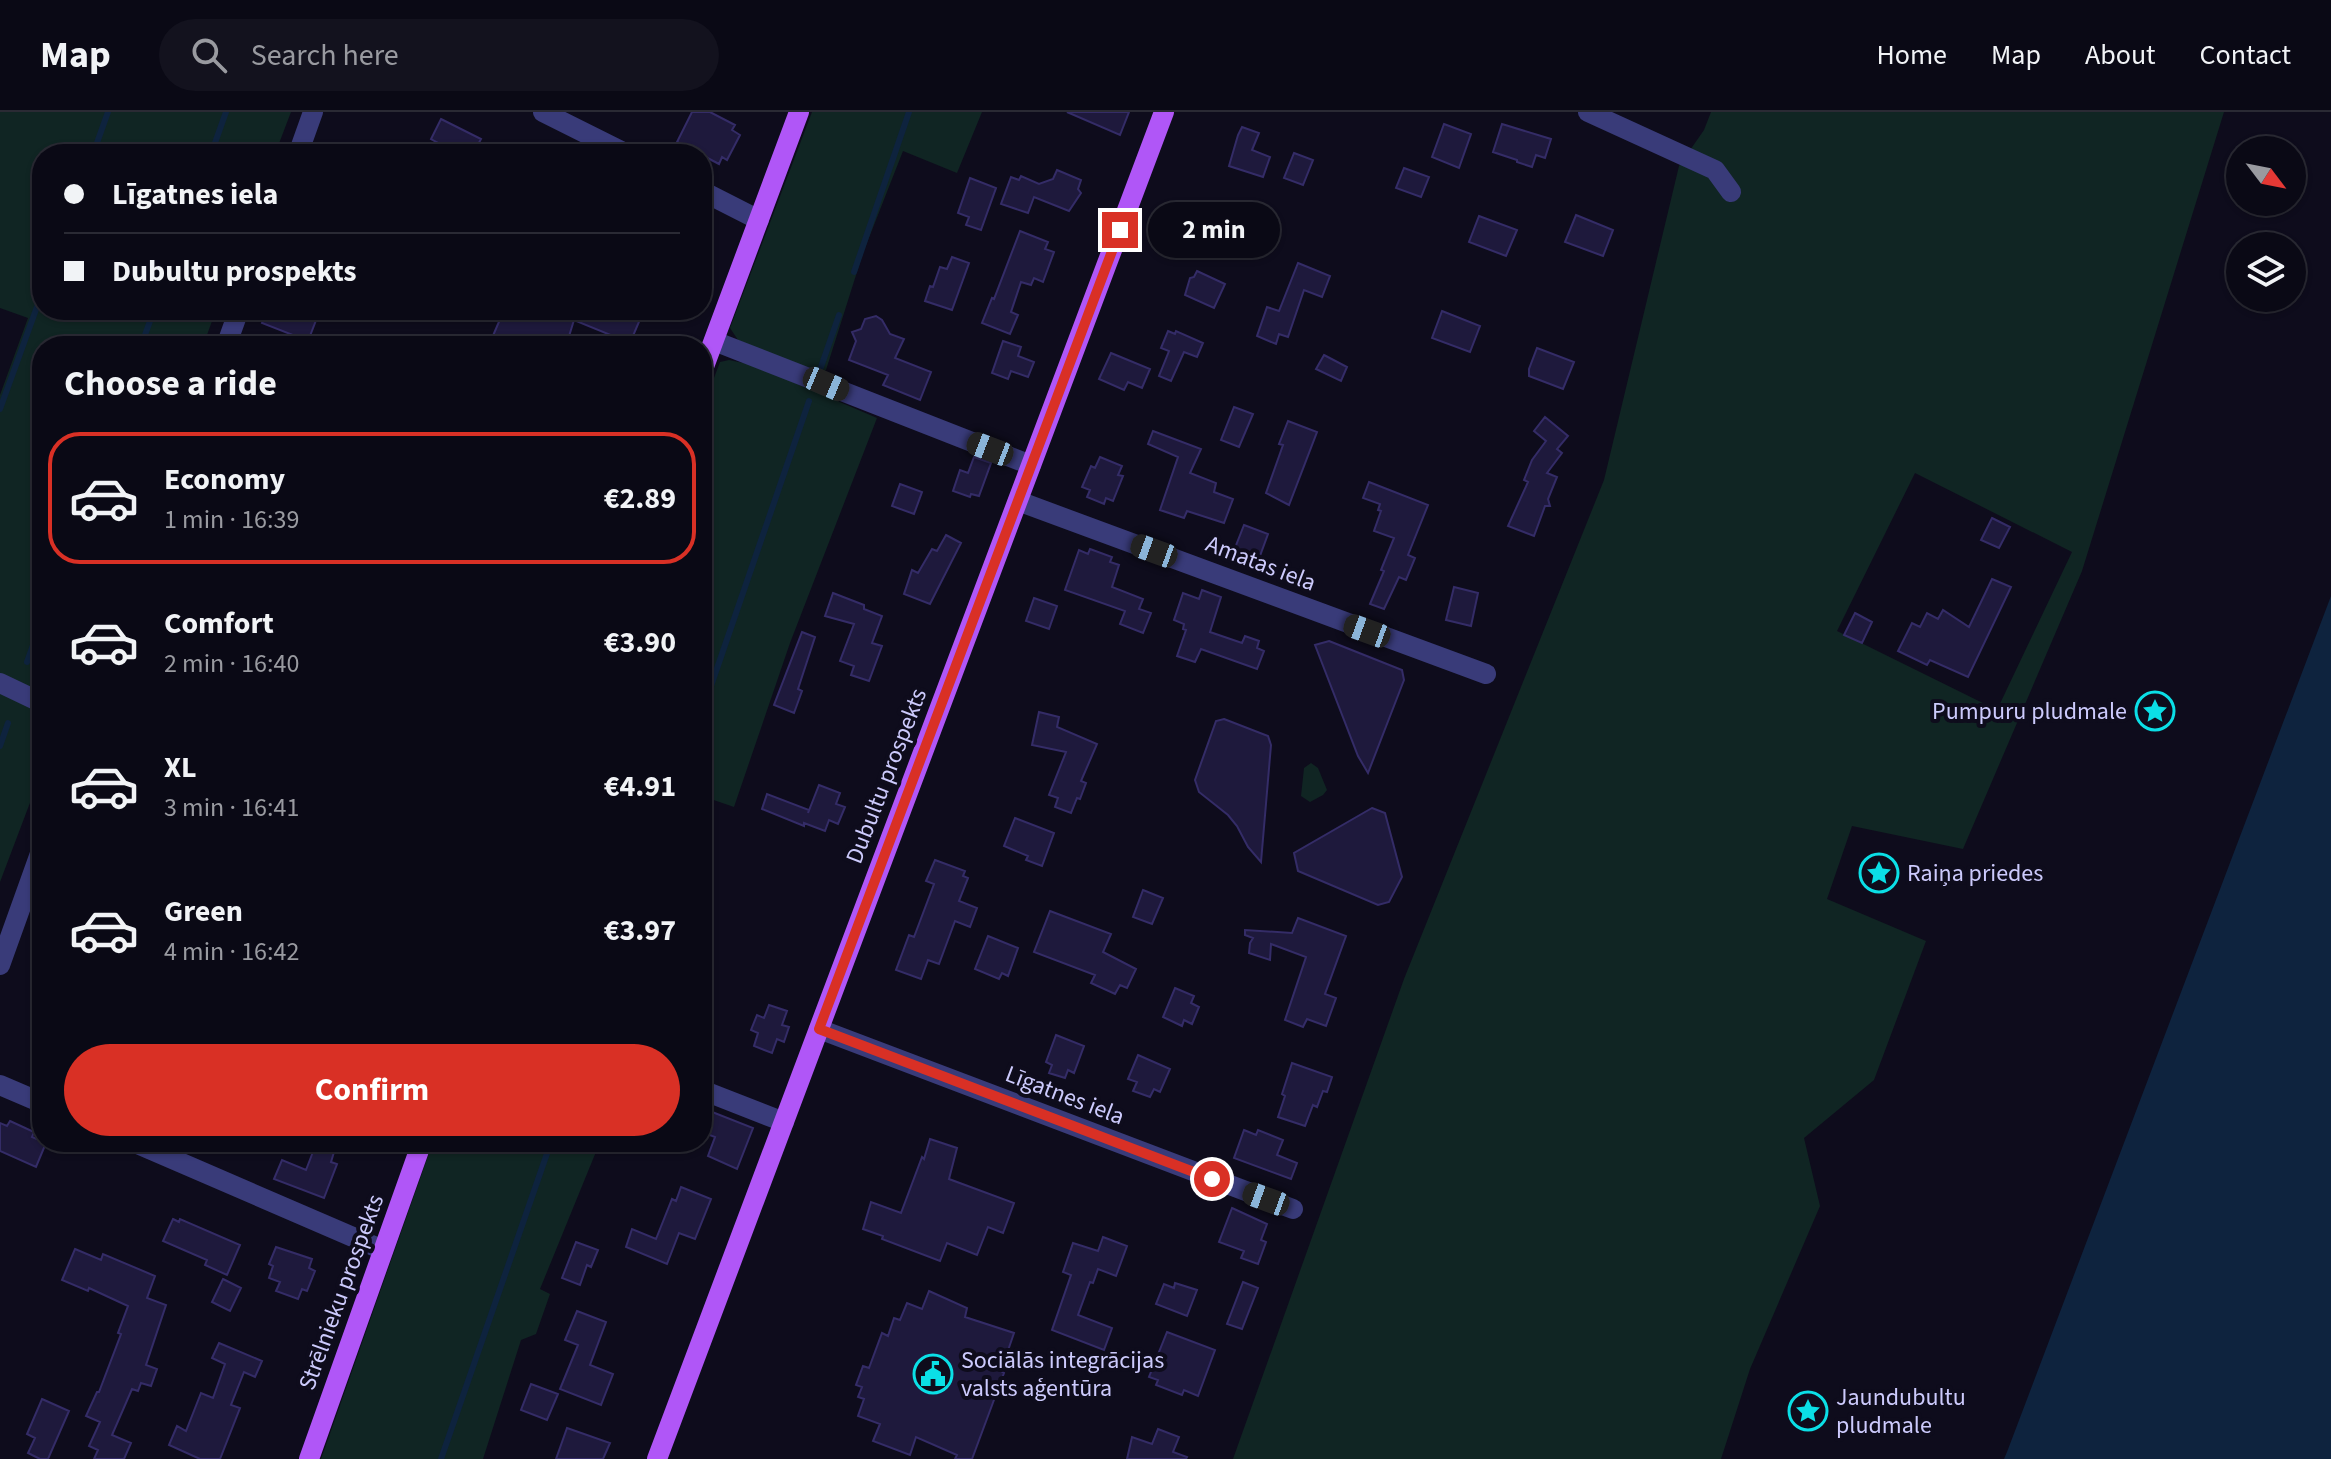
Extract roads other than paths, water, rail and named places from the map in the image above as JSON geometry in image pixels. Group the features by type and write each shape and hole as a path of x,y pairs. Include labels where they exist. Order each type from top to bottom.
{"main road":[{"path":"712,346 799,112"},
{"name":"Dubultu prospekts","path":"657,1459 1164,112"},
{"name":"Strēlnieku prospekts","path":"309,1459 418,1152"}],"street":[{"path":"302,144 313,112"},
{"path":"543,112 607,144"},
{"path":"1588,112 1715,170 1731,192"},
{"path":"712,196 759,220"},
{"path":"714,341 1031,465"},
{"name":"Amatas iela","path":"1018,501 1486,674"},
{"path":"0,683 32,698"},
{"path":"0,965 32,876"},
{"name":"Līgatnes iela","path":"819,1029 1293,1209"},
{"path":"0,1085 32,1099"},
{"path":"712,1094 784,1122"},
{"path":"156,1152 383,1250"}],"water":[{"path":"2331,596 2331,1459 2004,1459 2007,1452"}],"waterway":[{"path":"97,144 108,112"},
{"path":"215,144 226,112"},
{"path":"854,272 909,112"},
{"path":"821,367 839,315"},
{"path":"0,409 32,320"},
{"path":"145,336 150,320"},
{"path":"712,683 809,401"},
{"path":"27,662 32,648"},
{"path":"0,746 8,723"},
{"path":"441,1459 548,1152"}],"place":[{"name":"Pumpuru pludmale","path":"2155,711"},
{"name":"Raiņa priedes","path":"1879,873"},
{"name":"Sociālās integrācijas valsts aģentūra","path":"933,1374"},
{"name":"Jaundubultu pludmale","path":"1808,1411"}]}
